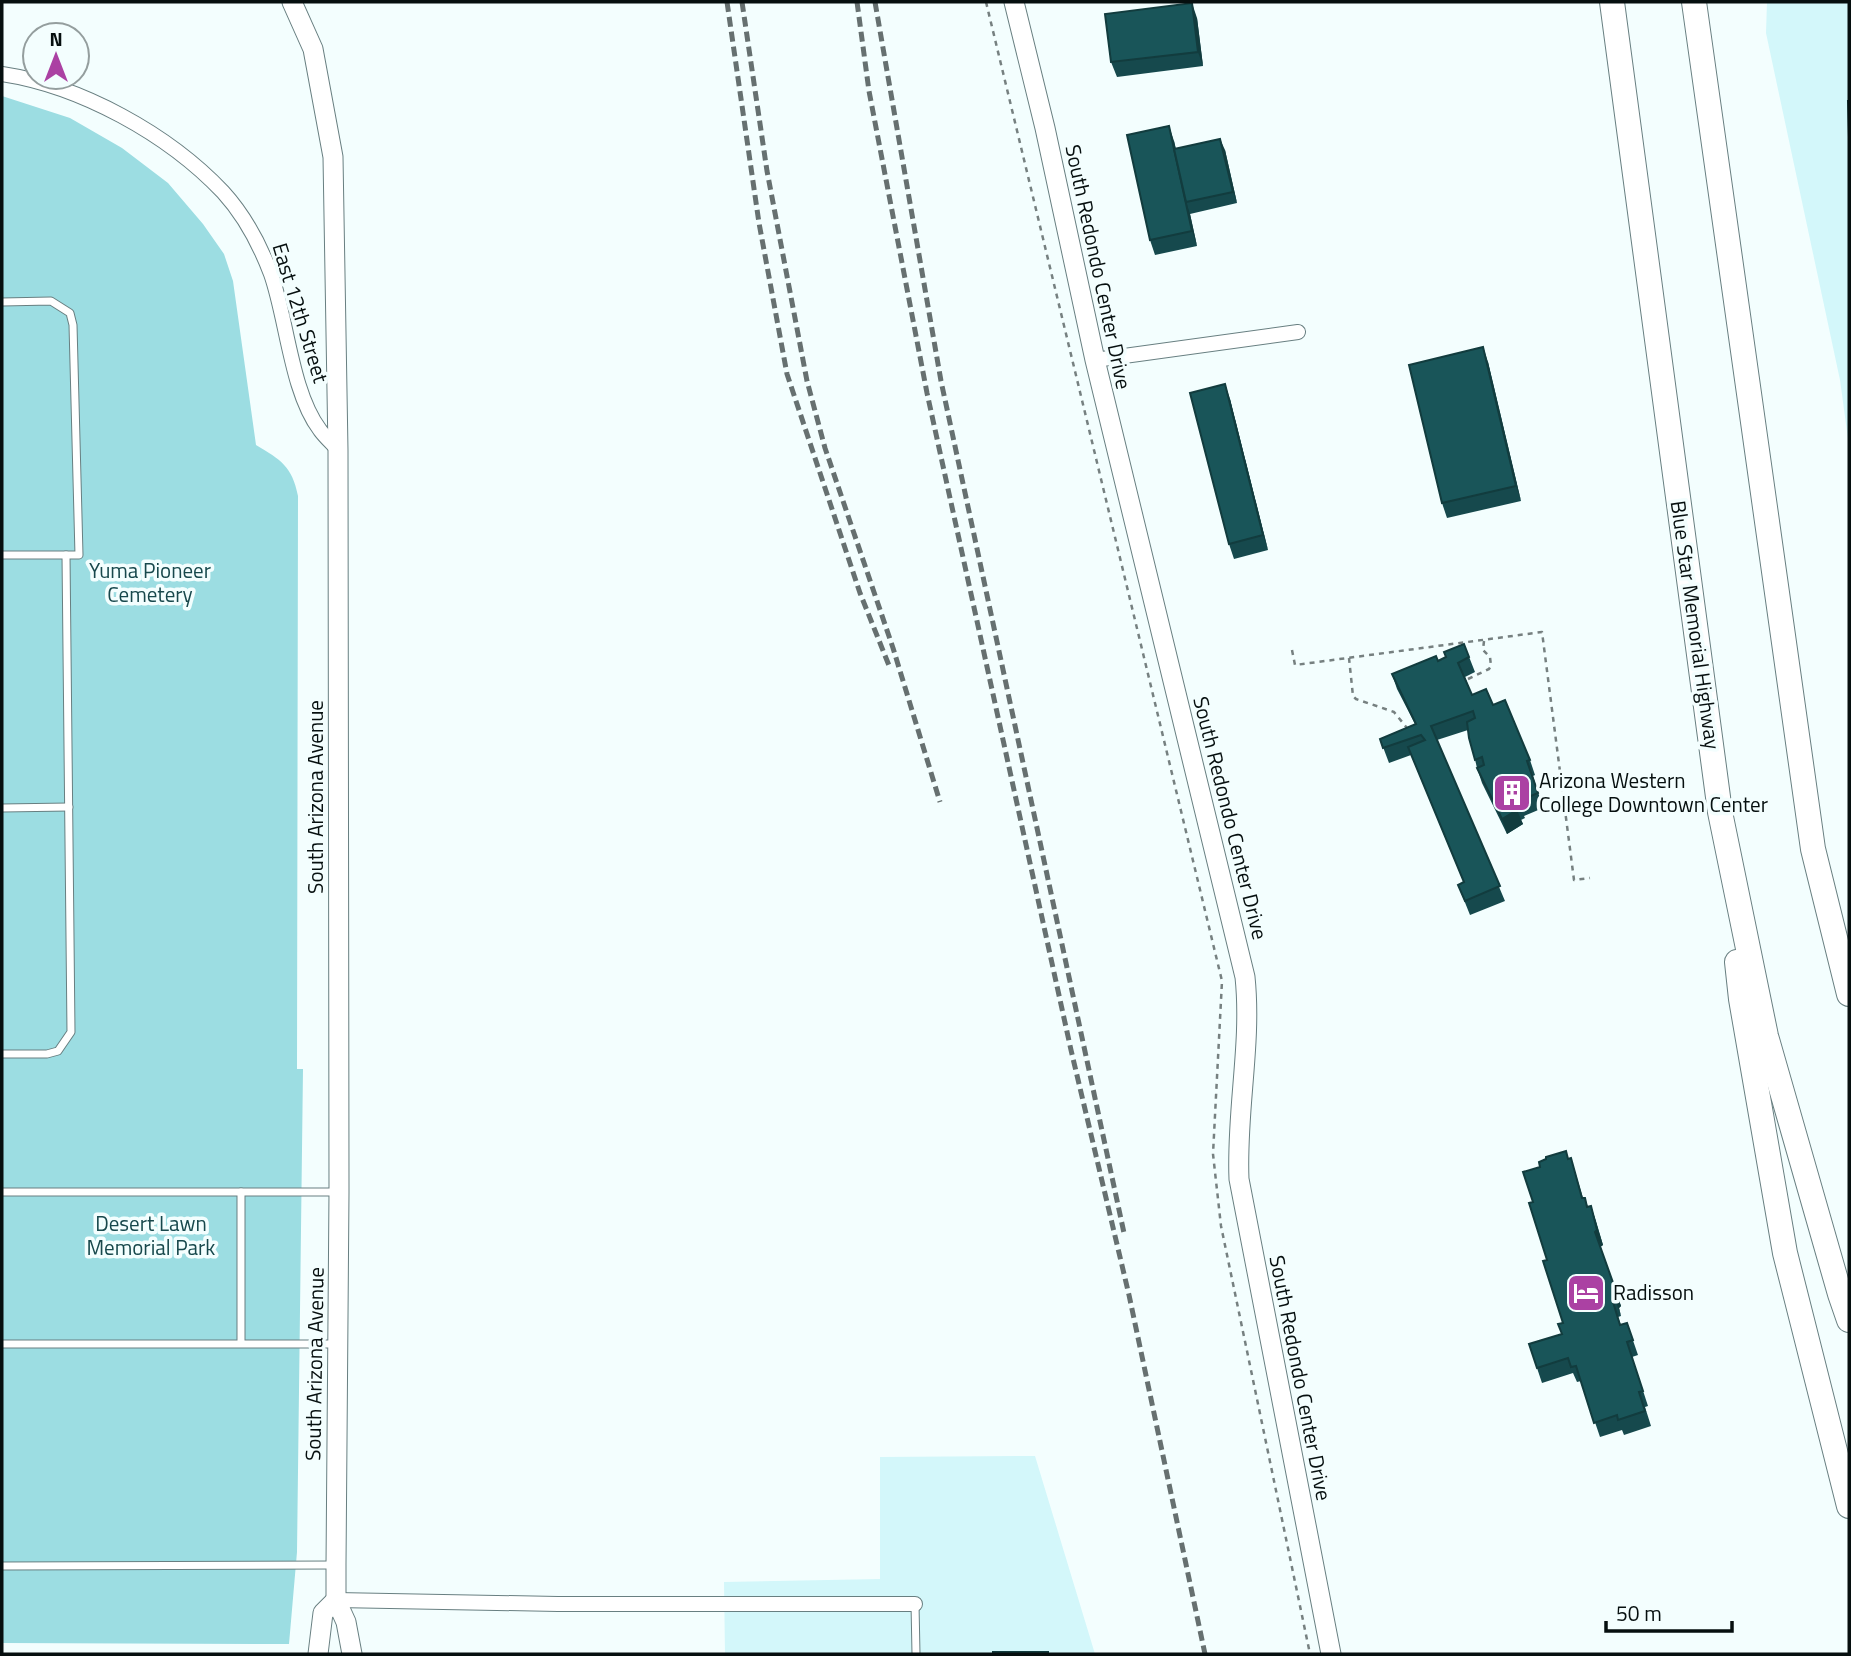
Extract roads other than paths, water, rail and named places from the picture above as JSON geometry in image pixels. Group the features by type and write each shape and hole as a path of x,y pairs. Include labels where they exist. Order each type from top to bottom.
{"highway":[{"name":"Blue Star Memorial Highway","path":"1612,2 1720,812 1766,1036 1849,1320"},
{"path":"1694,2 1813,849 1849,994"},
{"path":"1720,812 1741,999 1785,1253 1849,1506"},
{"path":"1813,849 1849,957"}],"street":[{"name":"South Arizona Avenue","path":"292,2 313,49 333,157 338,450 339,1192 335,1565 336,1600 346,1622 352,1654"},
{"name":"South Redondo Center Drive","path":"1014,2 1045,128 1095,360 1245,977 1248,1023 1237,1143 1239,1179 1331,1654"},
{"name":"East 12th Street","path":"2,74 30,78 116,112 190,161 224,194 250,229 271,275 308,409 319,430 338,450"},
{"path":"1095,360 1298,332"},
{"name":"South Arizona Avenue","path":"318,1654 323,1612 336,1600"},
{"path":"336,1600 558,1604 915,1604"}],"lane":[{"path":"2,302 51,301 70,313 74,325 79,555 2,555"},
{"path":"2,1054 47,1054 58,1051 71,1032 66,555"},
{"path":"2,808 69,807"},
{"path":"2,1192 339,1192"},
{"path":"240,1343 242,1192"},
{"path":"2,1344 337,1343"},
{"path":"2,1566 335,1565"},
{"path":"915,1604 916,1654"}],"railway":[{"path":"727,2 759,223 787,374 860,593 890,668"},
{"path":"742,2 767,171 807,381 825,448 893,648 940,802"},
{"path":"857,2 869,91 927,393 1071,1050 1129,1295 1205,1654"},
{"path":"875,2 941,381 1124,1233"}],"place":[{"name":"Arizona Western College Downtown Center","path":"1512,793"},
{"name":"Radisson","path":"1586,1293"}],"park label":[{"name":"Yuma Pioneer Cemetery","path":"150,583"},
{"name":"Desert Lawn Memorial Park","path":"151,1236"}]}
